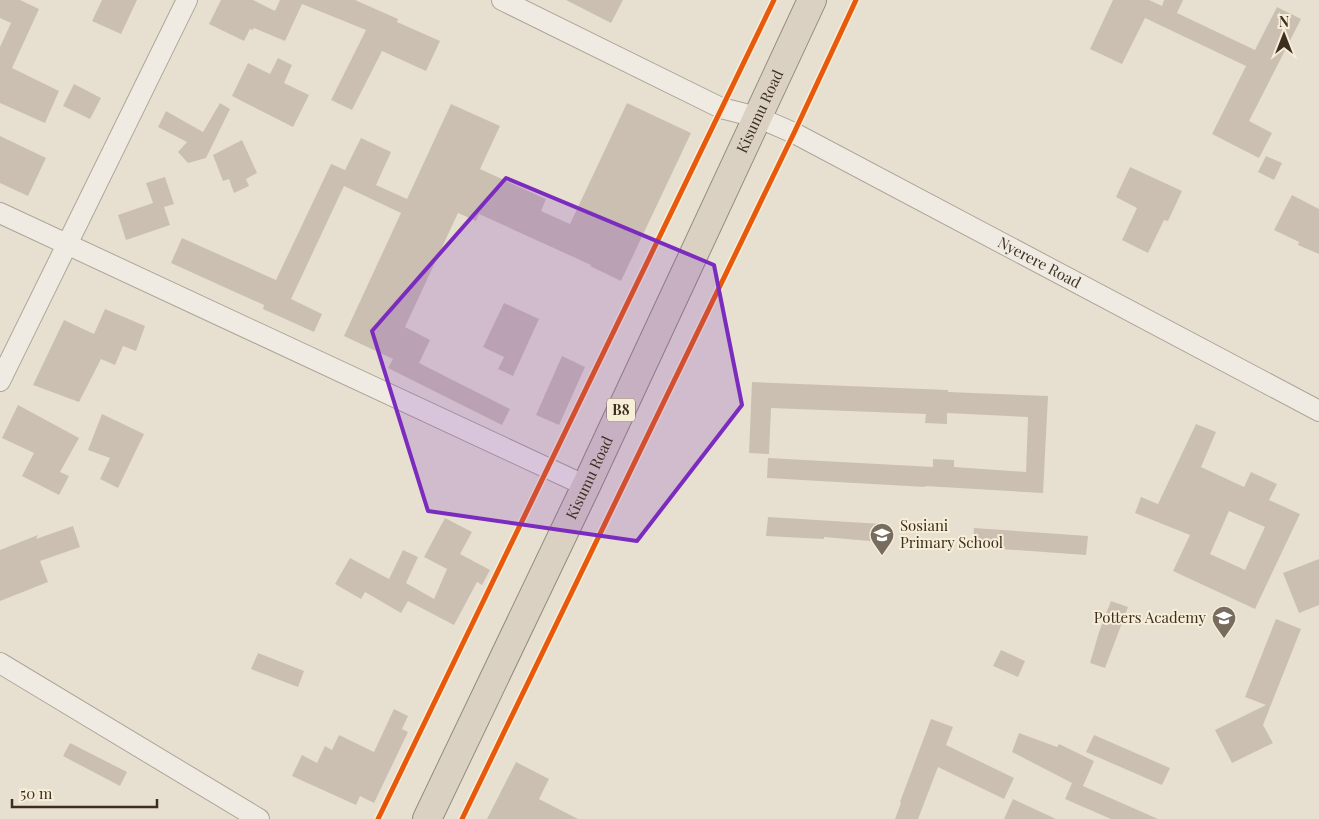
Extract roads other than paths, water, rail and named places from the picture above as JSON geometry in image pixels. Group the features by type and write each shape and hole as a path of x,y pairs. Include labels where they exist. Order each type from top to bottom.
{"highway":[{"name":"Kisumu Road","path":"427,819 586,486 812,0"}],"street":[{"path":"0,381 187,0"},
{"name":"Nyerere Road","path":"502,0 721,108 757,117 794,133 1319,411"},
{"path":"0,213 586,486"},
{"path":"0,663 259,819"}],"place":[{"name":"Sosiani Primary School","path":"882,556"},
{"name":"Potters Academy","path":"1224,639"}]}
